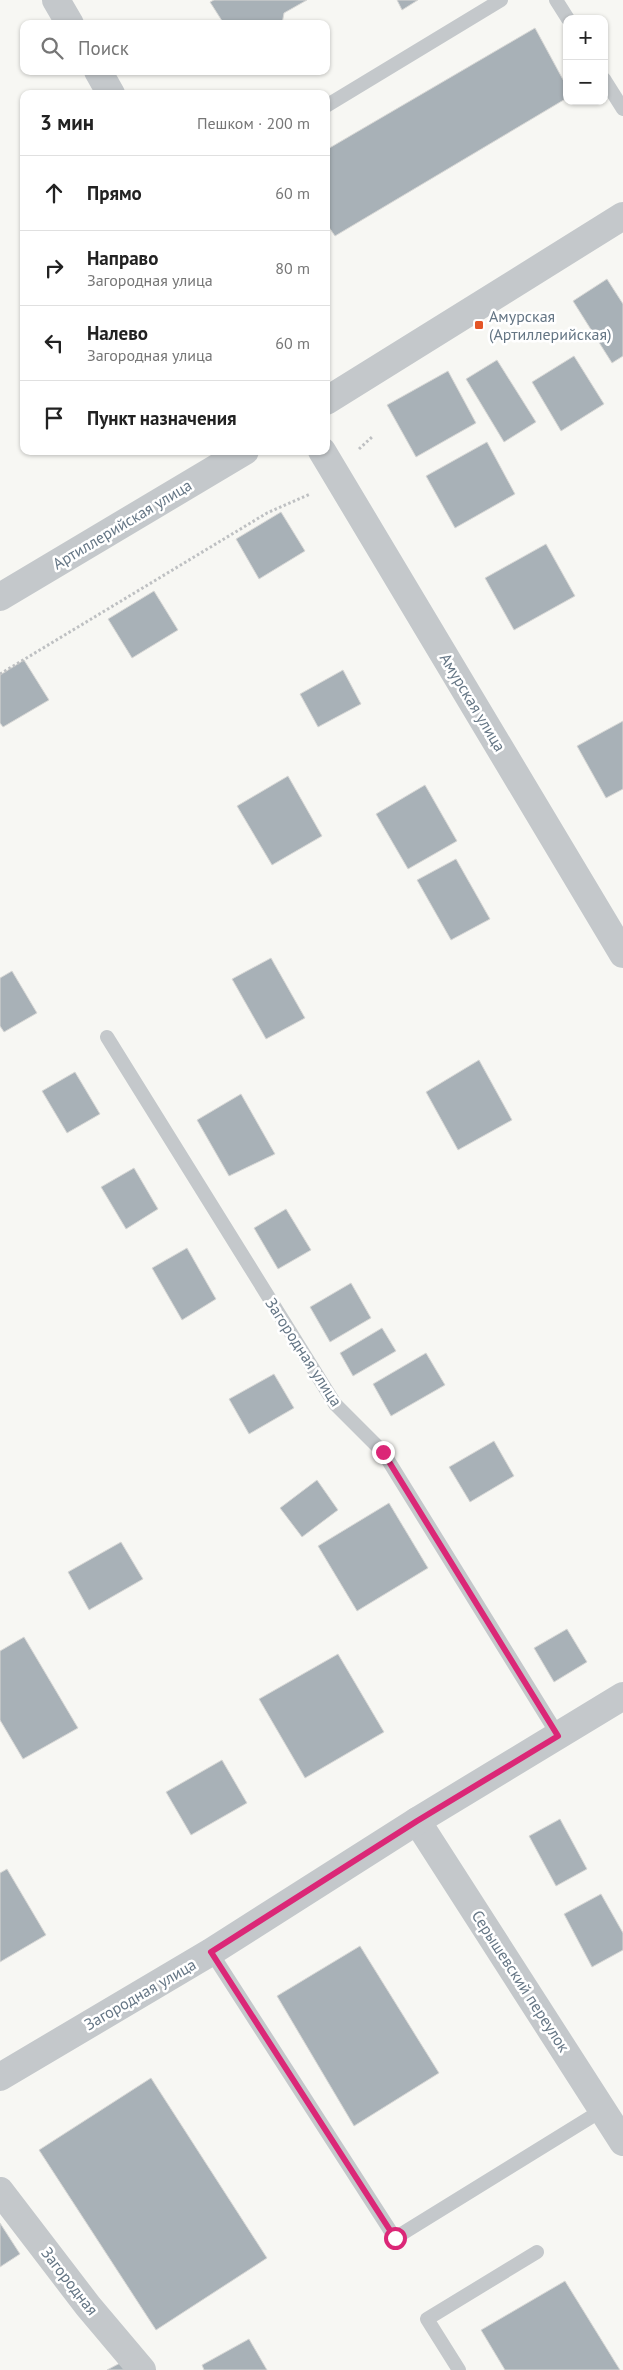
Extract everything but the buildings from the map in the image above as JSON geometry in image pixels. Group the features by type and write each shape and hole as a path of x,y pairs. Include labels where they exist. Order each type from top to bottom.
{"street":[{"path":"56,0 68,20"},
{"path":"100,75 109,90"},
{"path":"330,399 623,216"},
{"name":"Артиллерийская улица","path":"0,597 238,455"},
{"name":"Амурская улица","path":"328,461 623,954"},
{"name":"Загородная улица","path":"0,2076 211,1952 417,1821 623,1696"},
{"name":"Серышевский переулок","path":"417,1821 604,2109 623,2142"},
{"name":"Загородная","path":"0,2191 88,2306 142,2370"}],"lane":[{"path":"330,104 501,0"},
{"path":"556,0 565,15"},
{"path":"608,85 623,109"},
{"name":"Загородная улица","path":"107,1037 335,1404 383,1452 558,1736"},
{"path":"211,1952 395,2238 604,2109"},
{"path":"459,2370 427,2319 536,2252"}],"path":[{"path":"0,674 267,513 308,495 328,461 372,437"}],"place":[{"name":"Амурская (Артиллерийская)","path":"479,325"}],"route":[{"path":"383,1452 558,1736 417,1821 211,1952 395,2238"}]}
